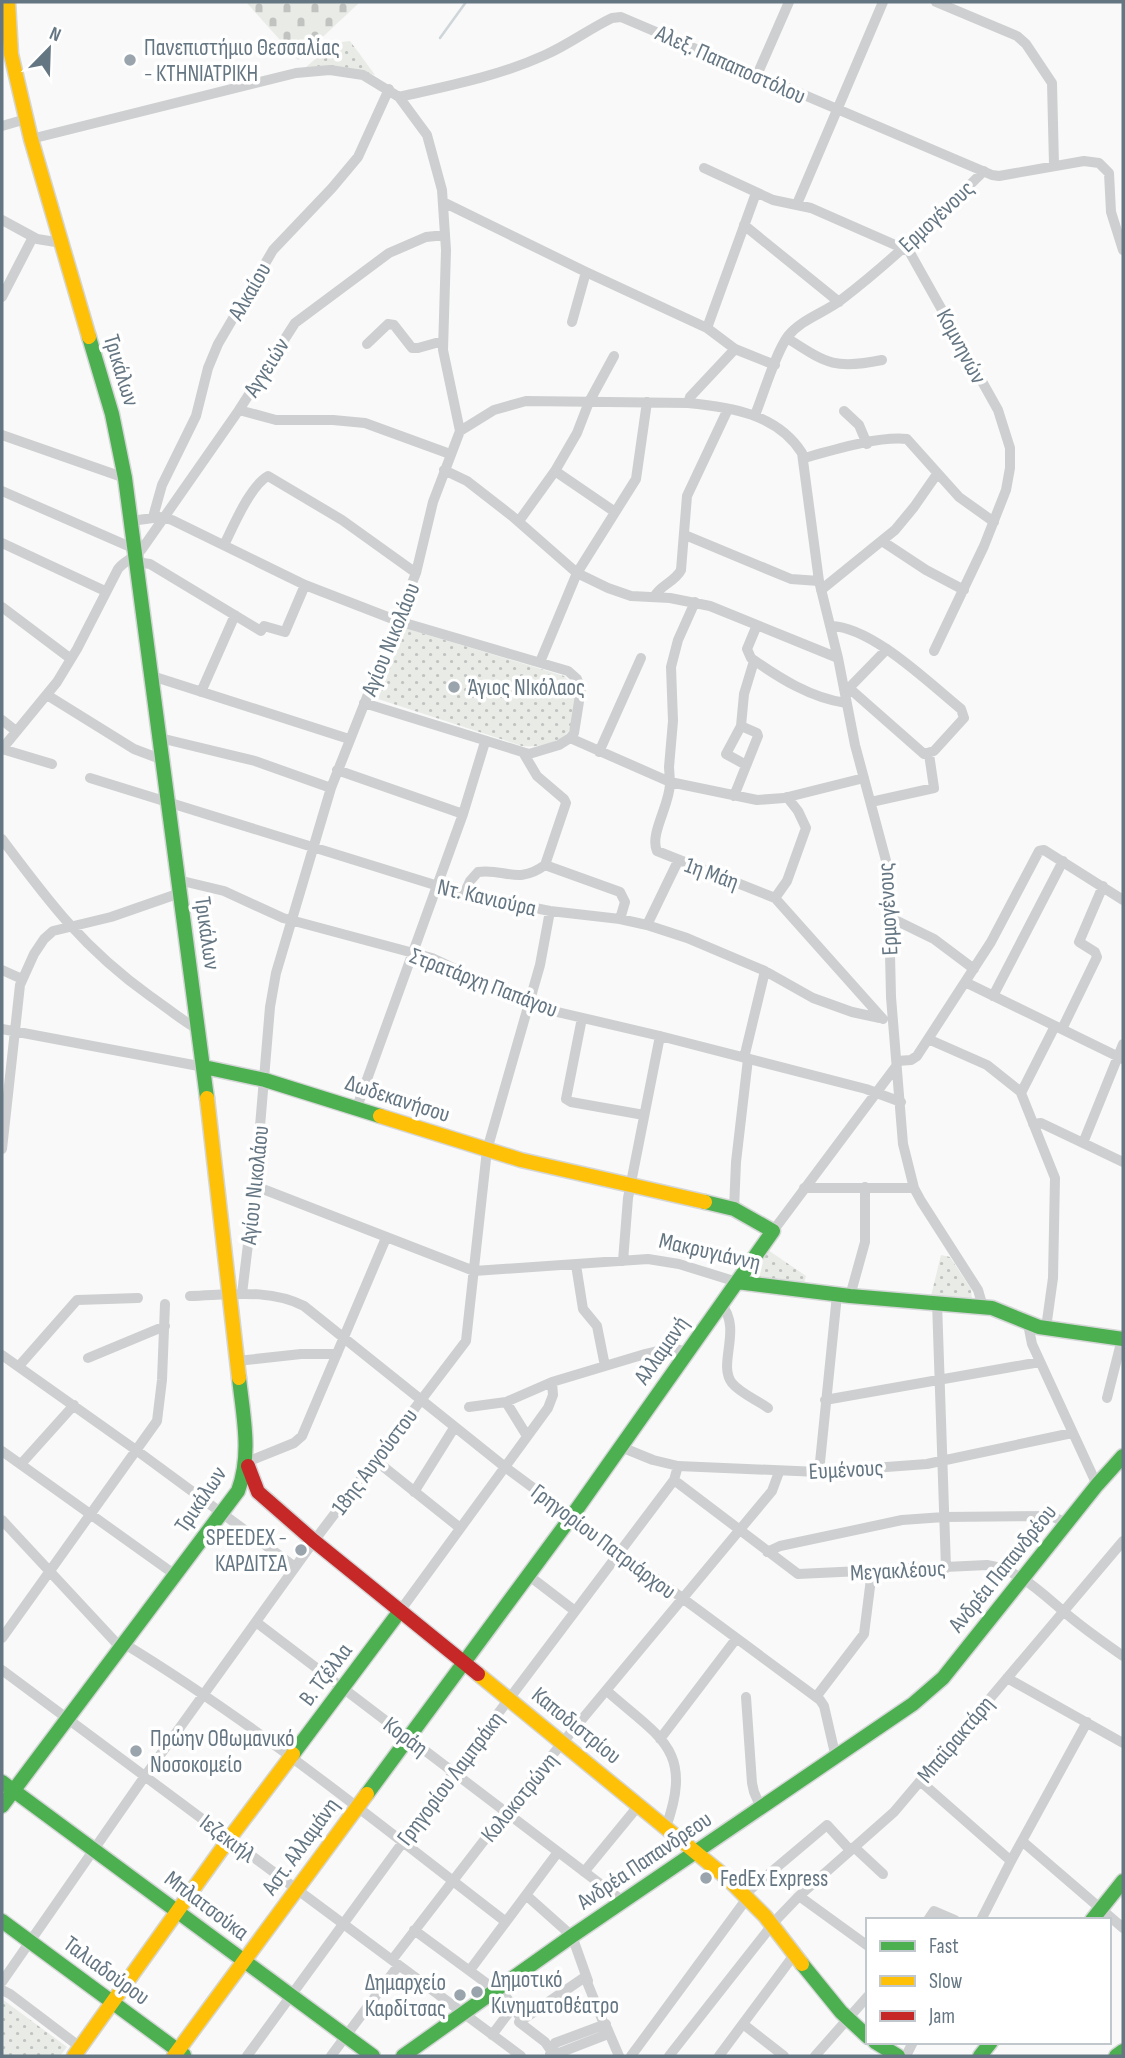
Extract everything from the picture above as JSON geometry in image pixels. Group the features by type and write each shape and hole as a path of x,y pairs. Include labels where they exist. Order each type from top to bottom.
{"main road":[{"name":"Τρικάλων","path":"2,1806 8,1786 67,1718 237,1491 247,1462 237,1361 237,1295 198,1030 125,478 112,414 26,119 5,33 8,2"},
{"name":"Δωδεκανήσου","path":"204,1067 265,1080 487,1150 734,1209 773,1231"},
{"name":"Αλλαμανή","path":"464,1663 572,1516 773,1231"},
{"name":"Μακρυγιάννη","path":"737,1282 844,1295 983,1307 1001,1311 1028,1324 1122,1339"},
{"name":"Ανδρέα Παπανδρέου","path":"913,1704 943,1678 1123,1456"},
{"name":"Καποδιστρίου","path":"247,1462 258,1492 314,1541 666,1827 746,1896 773,1924 794,1955 847,2019 866,2035"},
{"path":"237,1491 258,1492"},
{"name":"Β. Τζέλλα","path":"77,2052 229,1839 400,1611"},
{"name":"Αστ. Αλλαμάνη","path":"179,2054 244,1961 464,1663"},
{"name":"Ανδρέα Παπανδρεου","path":"403,2056 572,1936 913,1704"},
{"name":"Μπλατσούκα","path":"8,1786 373,2056"},
{"path":"1096,1914 1123,1881"},
{"name":"Ταλιαδούρου","path":"2,1921 179,2054"},
{"path":"878,2044 898,2056"},
{"path":"1116,2056 1123,2051"}],"street":[{"path":"757,75 789,2"},
{"path":"797,204 883,2"},
{"path":"936,2 1017,36 1026,44 1052,83 1054,165"},
{"name":"Αλεξ. Παπαποστόλου","path":"399,97 452,86 516,67 549,54 616,16 984,172"},
{"path":"31,139 296,73 330,70 363,75 399,97 428,135 435,155 443,202 445,235 443,341 460,431 494,410 515,403 536,400 648,402 688,403 755,415 766,419 786,435 804,458 897,438 907,439 963,502 994,522"},
{"name":"Αλκαίου","path":"158,517 162,485 196,416 208,368 218,344 273,250 358,157 389,89"},
{"path":"2,126 26,119"},
{"name":"Ερμογένους","path":"755,415 787,338 799,325 839,302 905,247 984,172 999,176 1054,165 1090,161 1100,163 1110,175 1111,212 1123,250"},
{"path":"704,169 779,202 797,204 905,247"},
{"path":"708,328 756,193"},
{"path":"443,202 708,328 735,349 775,365"},
{"path":"2,220 33,237 62,243"},
{"path":"744,225 839,302"},
{"name":"Αγγειών","path":"2,749 47,695 71,659 120,566 136,556 158,517 239,410 290,328 298,319 389,253 426,237 445,235"},
{"path":"2,297 33,237"},
{"name":"Κομνηνών","path":"905,247 941,305 998,410 1010,448 1006,490 964,590 934,651"},
{"path":"572,322 586,272"},
{"path":"367,344 391,324 412,348 443,341"},
{"path":"787,338 832,364 853,365 882,360"},
{"path":"688,403 690,397 735,349"},
{"path":"519,521 555,471 577,433 589,402 614,356"},
{"path":"540,662 577,573 637,476 648,402"},
{"path":"654,597 660,588 679,574 687,496 728,409"},
{"path":"239,410 276,420 333,420 365,424 450,454"},
{"path":"844,411 859,425 867,444"},
{"name":"Αγίου Νικολάου","path":"237,1295 255,1186 274,979 337,770 416,573 433,502 460,431"},
{"path":"2,435 125,478"},
{"name":"Ερμογένους","path":"804,458 820,586 846,689 846,703 864,778 888,867 892,1023 905,1156 914,1188 978,1290 983,1307"},
{"path":"444,470 467,481 519,521 577,573 620,593 695,602 838,658"},
{"path":"555,471 615,512"},
{"path":"685,535 791,579 820,586 882,541 902,522 937,474"},
{"path":"224,545 258,484 264,477 270,477 342,520 416,573"},
{"path":"2,491 136,556 261,631 264,626 283,633 305,585"},
{"path":"131,521 158,517 181,524 305,585 398,621 565,670 579,682 581,694 576,728 570,738 541,752 524,754 364,703"},
{"path":"882,541 926,570 964,590"},
{"path":"2,543 105,591"},
{"path":"670,782 668,767 673,721 671,667 678,640 695,602"},
{"path":"2,607 71,659"},
{"path":"201,692 235,615"},
{"path":"757,625 746,651 754,660 808,692 831,701 846,703"},
{"path":"831,626 845,628 887,649 961,709 965,715 962,721 929,754"},
{"path":"887,649 846,689 919,751 929,754"},
{"path":"599,752 641,658"},
{"path":"746,765 726,754 741,726 744,694 754,660"},
{"path":"152,676 349,739"},
{"path":"47,695 134,749 163,760"},
{"path":"2,720 16,731"},
{"path":"734,796 758,736 741,726"},
{"path":"160,738 244,758 331,788"},
{"path":"570,738 670,782 757,800 787,797 864,778"},
{"path":"357,1107 463,814 485,742"},
{"path":"2,749 52,764"},
{"path":"464,894 478,872 517,876 537,871 545,865 566,806 565,801 537,776 524,754"},
{"path":"871,802 934,789 929,754"},
{"path":"337,770 463,814"},
{"name":"Ντ. Κανιούρα","path":"90,778 464,894 550,911 647,925 687,938 765,971 813,998 852,1012 880,1018"},
{"name":"1η Μάη","path":"670,782 670,796 654,843 659,852 775,898 862,994 880,1018 892,1023"},
{"path":"775,898 791,873 806,828 787,797"},
{"path":"2,839 70,926 95,953 182,1021 198,1030"},
{"path":"897,1063 915,1058 991,942 1039,850 1063,861 1123,900"},
{"path":"647,925 678,861"},
{"path":"993,996 1063,861"},
{"path":"545,865 620,892 625,902 620,919"},
{"path":"2,1149 22,979 44,939 53,931 111,917 179,886"},
{"name":"Στρατάρχη Παπάγου","path":"179,886 224,891 291,920 412,952 445,964 529,1004 876,1092 901,1102"},
{"path":"1021,1092 1097,957 1095,952 1079,942 1103,886"},
{"name":"18ης Αυγούστου","path":"2,1982 93,1849 295,1567 468,1338 487,1150 543,953 550,911"},
{"path":"889,917 933,939 974,968"},
{"path":"2,970 22,979"},
{"path":"734,1209 746,1058 765,971"},
{"path":"965,982 1121,1058"},
{"path":"582,1018 566,1098 571,1102 644,1115"},
{"name":"Δωδεκανήσου","path":"2,1029 204,1067"},
{"path":"623,1261 625,1216 630,1185 660,1036"},
{"path":"928,1038 987,1065 1021,1092 1055,1178 1053,1278 1046,1328"},
{"path":"1083,1143 1121,1058 1123,1044"},
{"name":"Αλλαμανή","path":"773,1231 897,1063"},
{"path":"2,1087 5,1095 2,1096"},
{"path":"1033,1124 1041,1123 1123,1162"},
{"name":"Μακρυγιάννη","path":"255,1186 474,1271 662,1260 737,1282"},
{"path":"819,1472 825,1400 844,1295 865,1242 865,1187"},
{"path":"804,1188 914,1188"},
{"path":"247,1462 300,1439 386,1238"},
{"path":"576,1265 583,1309 597,1326 605,1366"},
{"path":"190,1296 272,1295 297,1303 343,1339"},
{"path":"19,1366 77,1300 138,1298"},
{"path":"937,1302 946,1568"},
{"path":"2,1638 155,1425 159,1414 165,1304"},
{"path":"721,1304 731,1326 728,1370 730,1379 768,1408"},
{"path":"1028,1324 1032,1344 1097,1485"},
{"path":"88,1358 164,1326"},
{"name":"Γρηγορίου Πατριάρχου","path":"343,1339 505,1467 816,1697"},
{"path":"1107,1398 1122,1339"},
{"path":"469,1407 506,1402 552,1382 670,1348 688,1352"},
{"path":"237,1361 337,1353"},
{"path":"2,1355 295,1567"},
{"path":"825,1400 1040,1362"},
{"name":"Β. Τζέλλα","path":"400,1611 551,1401 552,1382"},
{"path":"506,1402 527,1436"},
{"path":"21,1464 74,1405"},
{"path":"414,1492 454,1428"},
{"name":"Ευμένους","path":"621,1447 653,1461 678,1466 819,1472 928,1464 1072,1433"},
{"path":"2,1451 174,1574"},
{"path":"375,1460 460,1528"},
{"name":"Γρηγορίου Λαμπράκη","path":"247,2056 402,1842 674,1480 678,1466"},
{"name":"Κολοκοτρώνη","path":"331,2056 395,1963 414,1930 506,1812 772,1490 779,1472"},
{"name":"Μεγακλέους","path":"674,1480 798,1574 987,1565 1009,1570 1123,1656"},
{"path":"767,1552 780,1546 894,1521 944,1517 1051,1516 1067,1523"},
{"path":"2,1520 121,1645 203,1695 506,1922"},
{"name":"Μπαϊρακτάρη","path":"669,2056 773,1924 799,1896 894,1812 1123,1541"},
{"path":"836,1758 824,1706 816,1697 864,1634 872,1571"},
{"path":"528,1575 575,1611"},
{"name":"Κοράη","path":"256,1622 624,1902"},
{"path":"660,1739 736,1639"},
{"name":"Ιεζεκιήλ","path":"2,1670 521,2056"},
{"path":"1007,1678 1123,1743"},
{"path":"607,1691 660,1739 673,1759 677,1782 666,1827"},
{"path":"746,1698 754,1792 761,1808"},
{"path":"982,1918 1087,1722"},
{"path":"920,1781 1011,1861"},
{"path":"584,1872 639,1805"},
{"path":"631,2056 746,1896 827,1825 883,1874"},
{"path":"1021,1841 1096,1914"},
{"path":"470,1970 558,1852"},
{"path":"526,1895 572,1936 605,2024 608,2034 554,2055 550,2054 545,2042 519,2022 585,1977 605,2024 619,2056"},
{"path":"799,1896 866,1945"},
{"path":"414,1930 498,1989 522,2020"},
{"path":"719,2056 794,1955"},
{"path":"2,1990 77,2052"},
{"path":"815,2056 866,1998"},
{"path":"492,2035 513,2007"},
{"path":"743,2024 784,2056"}],"green space":[{"path":"246,2 360,2 298,60"},
{"path":"350,41 375,75 344,67 306,67 334,43"},
{"path":"405,628 564,676 576,689 570,729 561,738 548,744 522,746 378,699"},
{"path":"768,1250 806,1276 804,1283 750,1276"},
{"path":"941,1255 950,1257 971,1289 972,1300 931,1296"},
{"path":"2,1999 67,2047 60,2056 2,2056"}],"waterway":[{"path":"440,38 466,2"}],"traffic: fast":[{"path":"89,337 112,414 125,478 207,1098"},
{"path":"204,1067 265,1080 380,1116"},
{"path":"367,1794 572,1516 773,1231 734,1209 705,1202"},
{"path":"737,1282 850,1296 992,1308 1039,1327 1123,1339"},
{"path":"2,1806 238,1491 246,1449 239,1378"},
{"path":"403,2056 572,1936 913,1704 943,1678 1123,1456"},
{"path":"293,1754 400,1611"},
{"path":"2,1782 373,2056"},
{"path":"1094,1918 1123,1881"},
{"path":"2,1921 184,2055"},
{"path":"802,1964 841,2012 866,2035"},
{"path":"878,2044 898,2056"},
{"path":"980,2056 989,2044"},
{"path":"1116,2056 1123,2051"}],"traffic: slow":[{"path":"8,2 11,54 31,139 89,337"},
{"path":"207,1098 239,1378"},
{"path":"380,1116 521,1160 705,1202"},
{"path":"478,1674 727,1878 765,1916 802,1964"},
{"path":"74,2056 293,1754"},
{"path":"174,2056 367,1794"}],"traffic: jam":[{"path":"248,1466 258,1492 478,1674"}],"place":[{"name":"Πανεπιστήμιο Θεσσαλίας - ΚΤΗΝΙΑΤΡΙΚΗ","path":"130,60"},
{"name":"Άγιος ΝΙκόλαος","path":"454,687"},
{"name":"SPEEDEX - ΚΑΡΔΙΤΣΑ","path":"301,1550"},
{"name":"Πρώην Οθωμανικό Νοσοκομείο","path":"136,1751"},
{"name":"FedEx Express","path":"706,1878"},
{"name":"Δημοτικό Κινηματοθέατρο","path":"477,1992"},
{"name":"Δημαρχείο Καρδίτσας","path":"460,1995"}]}
